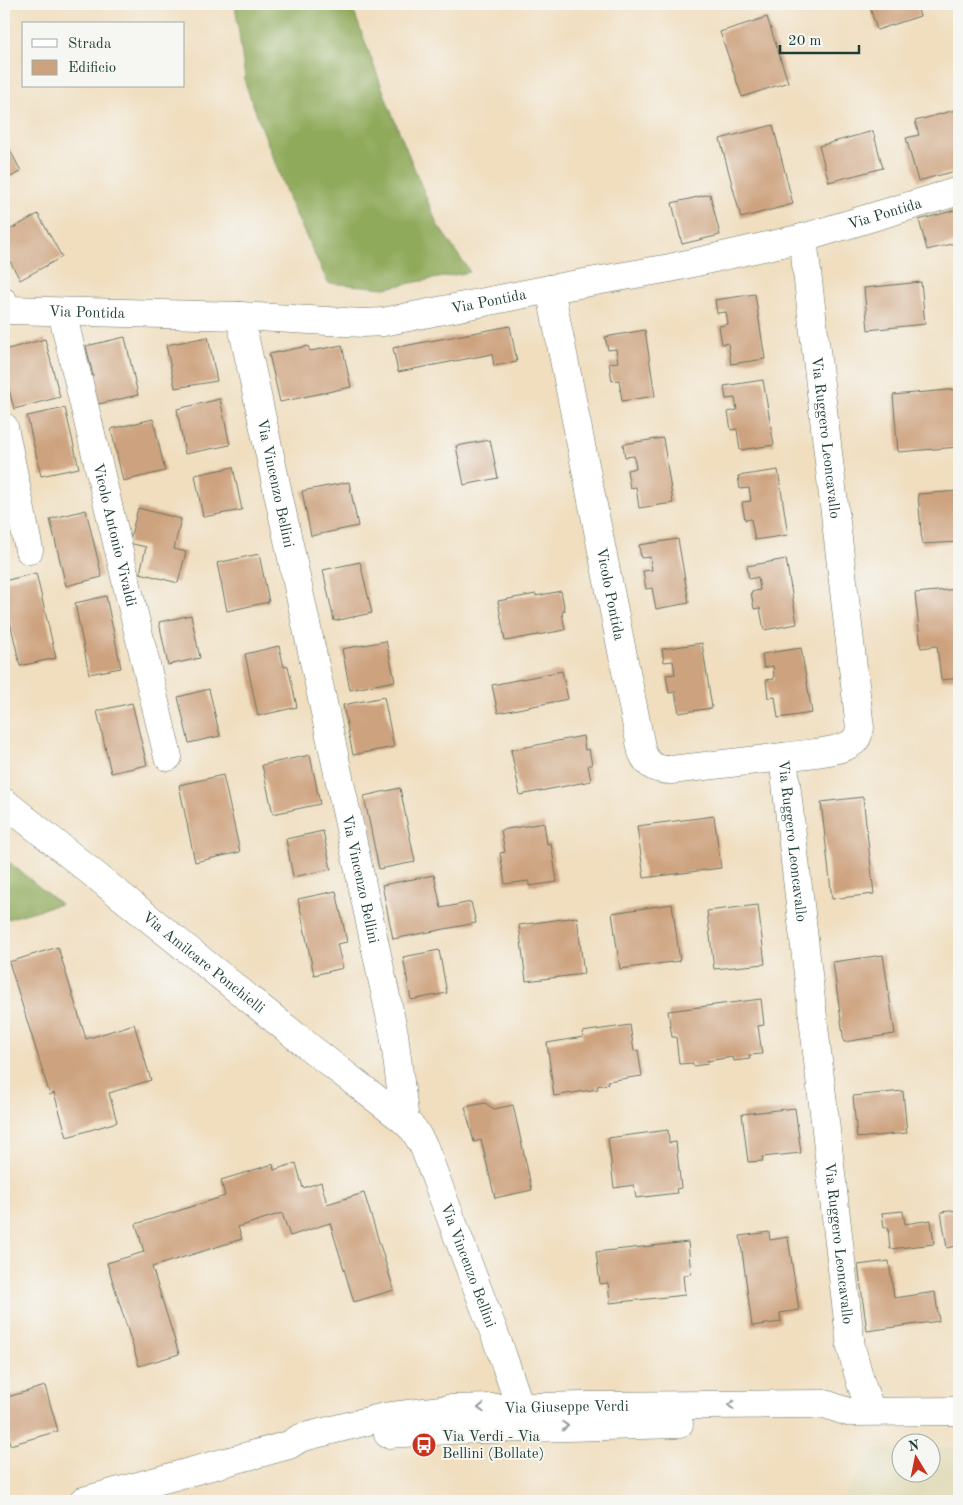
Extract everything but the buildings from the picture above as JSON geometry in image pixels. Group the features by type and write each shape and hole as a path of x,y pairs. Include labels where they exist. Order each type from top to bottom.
{"street":[{"name":"Via Pontida","path":"6,306 62,312 240,316 363,323 383,322 550,289 670,268 803,238 959,191"},
{"name":"Via Ruggero Leoncavallo","path":"803,238 860,728 856,739 847,746 784,756 851,1347 861,1384 860,1412"},
{"name":"Vicolo Pontida","path":"550,289 640,743 646,762 660,770 671,770 784,756"},
{"name":"Vicolo Antonio Vivaldi","path":"62,312 168,757"},
{"name":"Via Vincenzo Bellini","path":"240,316 394,1034 405,1121 414,1130 424,1147 523,1417"},
{"path":"4,427 30,550"},
{"name":"Via Amilcare Ponchielli","path":"4,802 305,1044 405,1121"},
{"name":"Via Giuseppe Verdi","path":"83,1501 289,1445 302,1446 523,1417 827,1421 860,1412 959,1411"}],"shaded area":[{"path":"940,1448 959,1448 959,1501 841,1501 875,1449 890,1449 890,1482 940,1482"}],"green space":[{"path":"235,4 351,4 390,109 437,224 470,272 385,288 328,283 290,202 246,86"},
{"path":"4,858 60,904 4,920"}],"place":[{"name":"Via Verdi - Via Bellini (Bollate)","path":"424,1445"}]}
